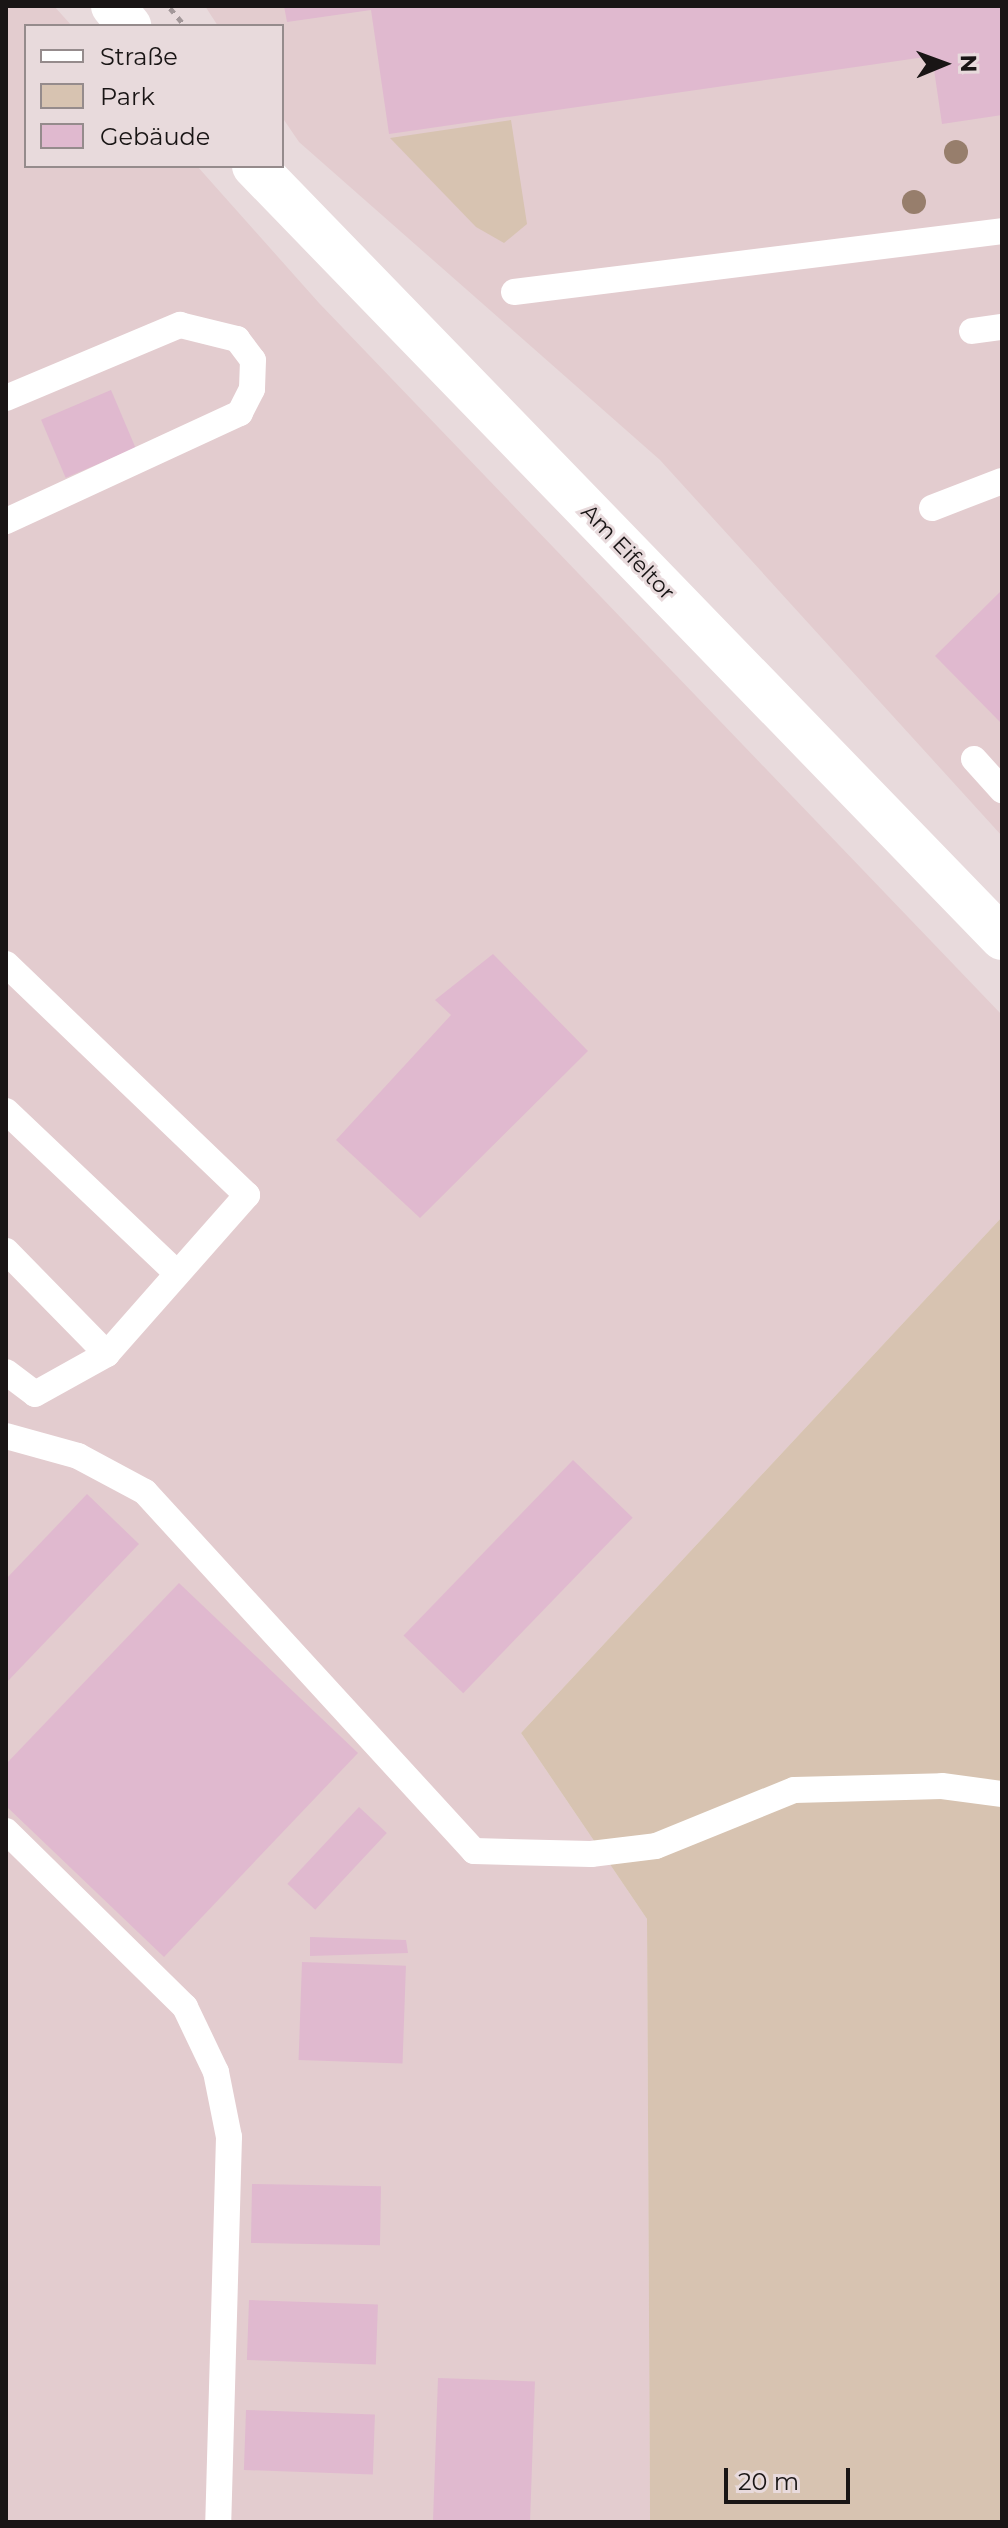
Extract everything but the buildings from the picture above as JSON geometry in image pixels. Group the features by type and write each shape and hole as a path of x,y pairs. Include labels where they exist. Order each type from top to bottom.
{"main road":[{"path":"113,6 127,24"},
{"name":"Am Eifeltor","path":"256,168 1002,938"}],"lane":[{"path":"514,292 1002,231"},
{"path":"6,398 180,325 237,339 253,360 252,389 240,413 6,521"},
{"path":"972,331 1002,327"},
{"path":"932,508 1002,481"},
{"path":"974,759 1002,790"},
{"path":"6,964 247,1195 107,1354 35,1394 6,1372"},
{"path":"6,1111 177,1273"},
{"path":"6,1251 107,1354"},
{"path":"6,1436 78,1456 145,1492 474,1851 591,1854 656,1846 794,1790 942,1786 1002,1794"},
{"path":"6,1831 185,2007 216,2072 229,2137 218,2522"}],"path":[{"path":"168,6 183,24"}],"shaded area":[{"path":"6,6 54,6 70,24 24,24 24,168 199,168 319,303 1002,1015 1002,1217 521,1733 647,1919 650,2522 6,2522"},
{"path":"205,6 1002,6 1002,836 660,460 299,142 284,120 284,24 217,24"}],"green space":[{"path":"511,120 527,224 504,243 476,227 390,138"},
{"path":"1002,1217 1002,2522 650,2522 647,1919 521,1733"}]}
